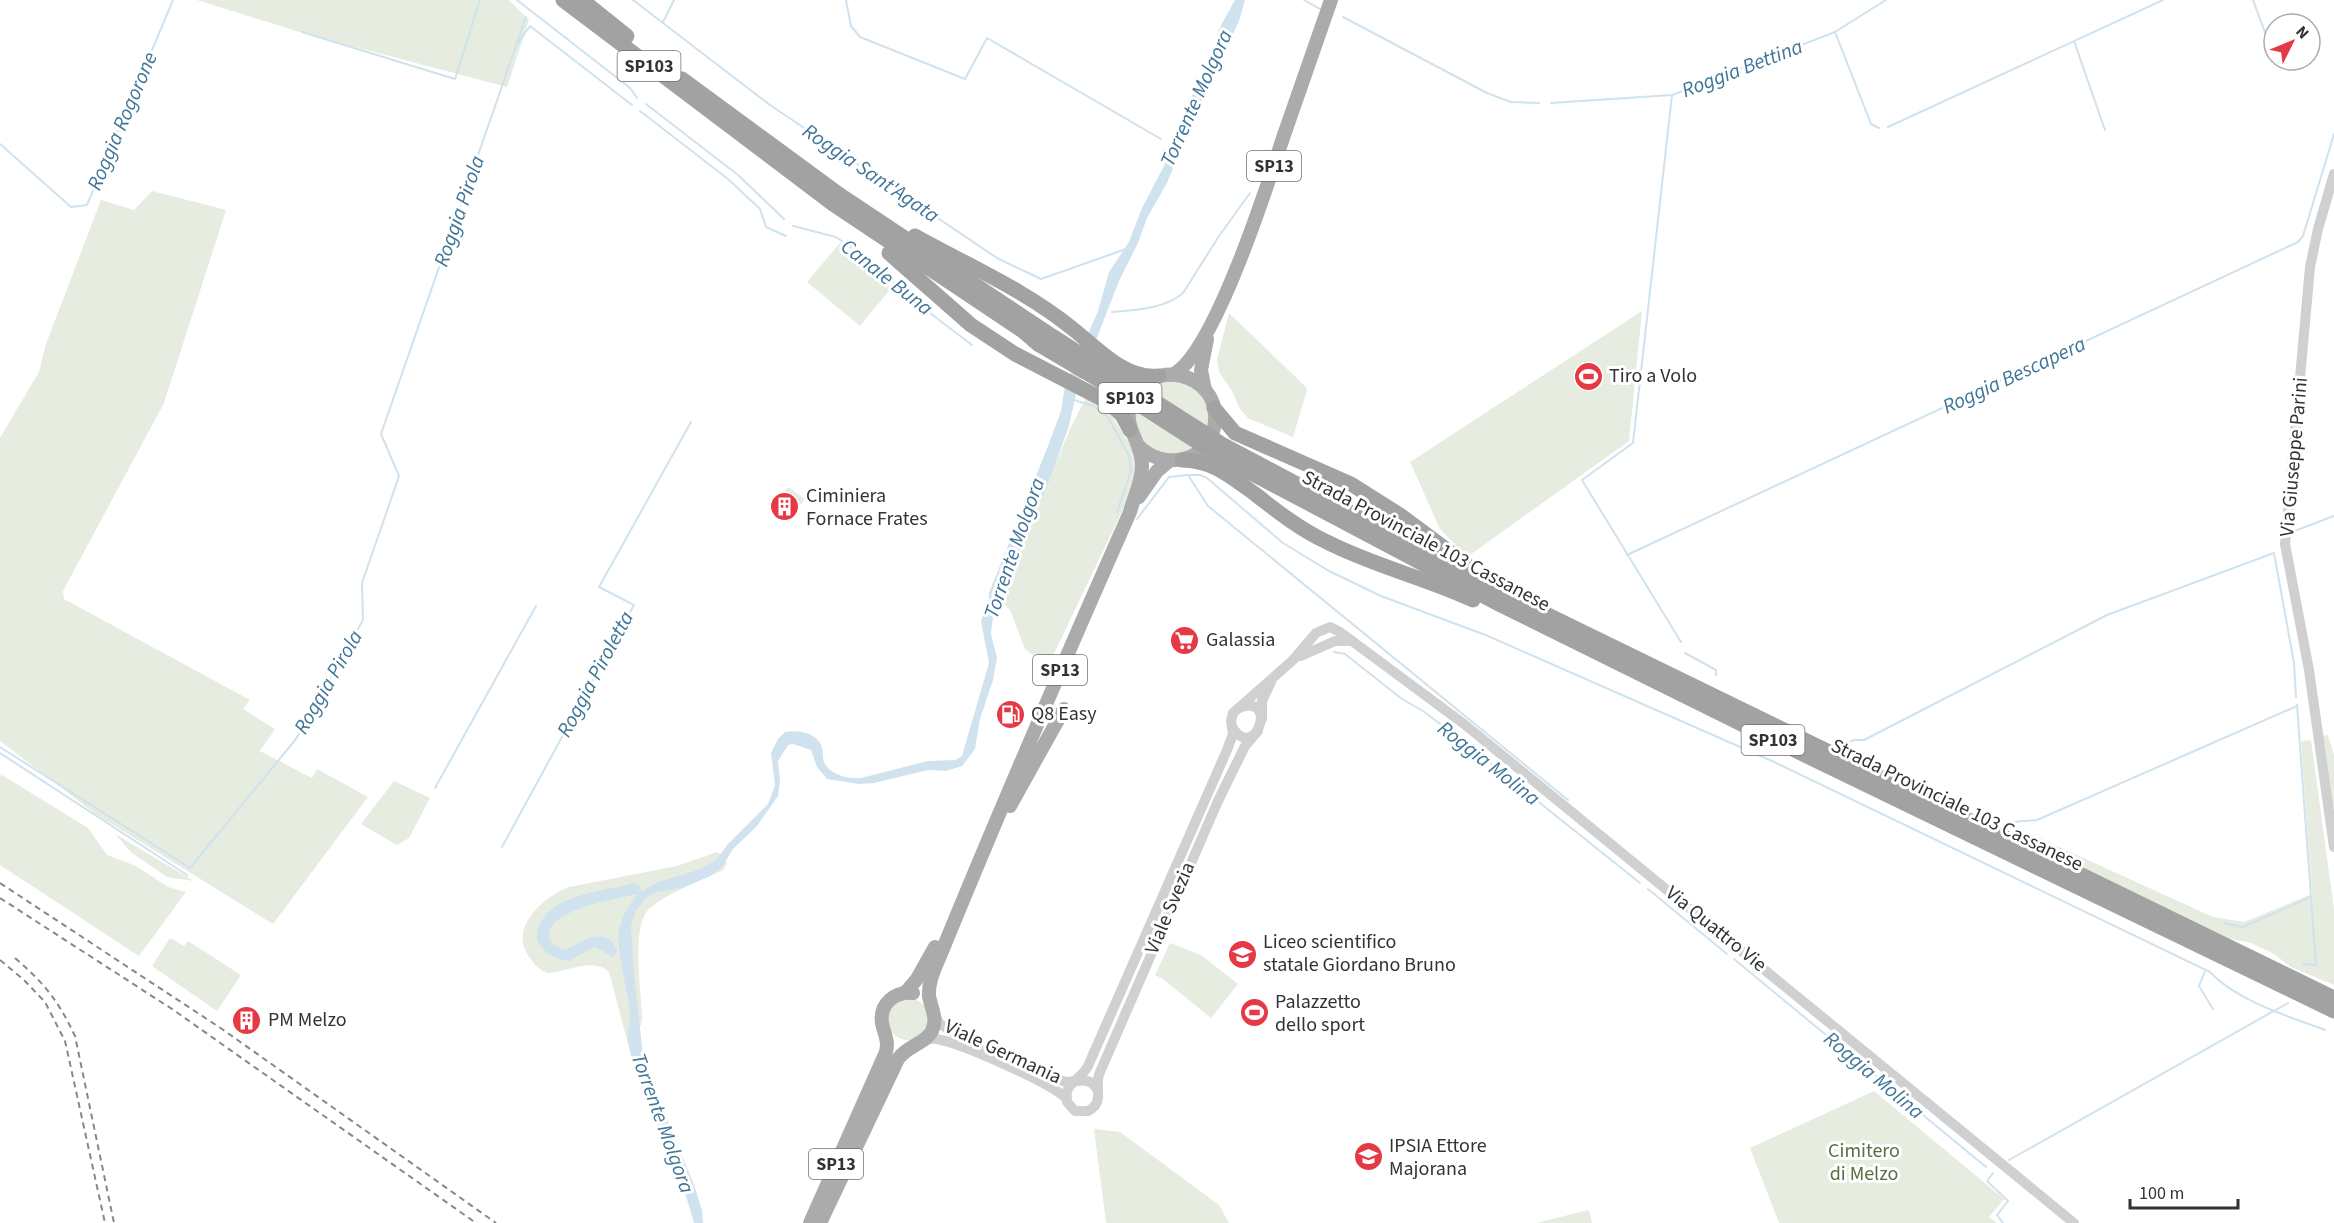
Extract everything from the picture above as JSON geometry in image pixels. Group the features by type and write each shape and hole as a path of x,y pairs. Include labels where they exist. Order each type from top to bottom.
{"highway":[{"name":"Strada Provinciale 103 Cassanese","path":"563,0 736,133 843,211 1023,331 1042,338"},
{"name":"Strada Provinciale 103 Cassanese","path":"582,0 683,80 1042,338 1222,451 1501,605 2334,1011"},
{"name":"SP103","path":"733,116 756,125 890,222 1022,293 1119,365 1135,374 1166,375"},
{"name":"SP103","path":"736,133 790,179 892,256 965,321 1015,354 1113,405 1122,415 1134,437"},
{"name":"SP103","path":"1214,408 1235,433 1351,484 1400,515 1486,577 1650,665"},
{"name":"Strada Provinciale 103 Cassanese","path":"1222,451 1507,596 2334,998"},
{"name":"SP103","path":"1175,460 1201,461 1220,469 1290,520 1330,544 1479,602 1720,721 1778,742"}],"main road":[{"name":"SP13","path":"1130,512 1157,471 1175,460 1199,452 1211,436 1216,417 1206,390 1201,365 1210,328 1244,248 1331,0"},
{"name":"SP13","path":"820,1223 896,1062 905,1050 919,1043 933,1029 933,1011 929,994 932,977 992,828 1130,512 1142,468 1141,455 1134,437 1129,411 1136,393 1150,380 1166,375 1187,362 1210,328"},
{"path":"1166,375 1193,379 1206,390"},
{"path":"1134,437 1151,456 1175,460"},
{"path":"992,828 1008,810 1064,709"},
{"name":"SP13","path":"810,1223 886,1052 888,1041 882,1017 886,1005 894,996 911,989 930,956 992,828"},
{"path":"906,992 920,995 933,1011"},
{"path":"884,1029 897,1042 919,1043"}],"street":[{"name":"Via Giuseppe Parini","path":"2334,174 2315,239 2309,275 2285,544 2309,670 2334,847"},
{"name":"Viale Svezia","path":"1076,1081 1088,1066 1142,948 1233,735 1231,718 1236,709 1293,660 1316,633 1326,627 1334,628 1354,642"},
{"name":"Viale Svezia","path":"1293,660 1337,640 1354,642"},
{"name":"Via Quattro Vie","path":"1354,642 1500,754 2074,1223"},
{"name":"Viale Svezia","path":"1098,1091 1098,1076 1194,853 1245,746 1258,731 1262,719 1263,698 1274,677"},
{"path":"1236,709 1252,706 1259,711 1262,719"},
{"path":"1233,727 1243,736 1251,736 1258,731"},
{"name":"Viale Germania","path":"933,1011 939,1023 958,1035 1065,1082 1076,1081"},
{"name":"Viale Germania","path":"919,1043 935,1039 958,1045 1050,1086 1066,1099"},
{"path":"1076,1081 1090,1081 1098,1091 1097,1104 1087,1112 1074,1110 1066,1099 1068,1088 1076,1081"}],"green space":[{"path":"197,0 509,0 529,20 507,87 306,34"},
{"path":"152,191 226,210 164,403 63,591 64,599 250,700 243,709 275,729 260,751 312,778 317,769 368,797 273,924 97,815 0,741 0,438 39,372 46,344 101,200 134,210"},
{"path":"840,243 892,287 860,326 807,282"},
{"name":"Tiro a Volo","path":"1642,311 1629,441 1467,557 1440,529 1410,462"},
{"path":"1229,313 1305,386 1307,390 1293,437 1248,418 1240,409 1232,391 1219,372 1217,360"},
{"path":"1169,378 1196,387 1208,406 1210,422 1195,448 1174,456 1147,448 1132,419 1140,393"},
{"path":"1087,396 1108,409 1132,448 1137,464 1127,501 1048,666 1025,649 1010,610 998,598 1071,427"},
{"path":"788,487 805,499 787,522 771,509"},
{"path":"2328,735 2334,755 2334,813 2323,736"},
{"path":"2311,740 2334,909 2334,985 2291,967 2274,954 2251,943 2227,938 2017,838 2022,830 2213,917 2244,922 2312,894 2301,741"},
{"path":"2,775 88,828 107,855 136,866 168,887 186,892 139,956 0,865 0,776"},
{"path":"394,781 430,798 409,838 397,845 361,824"},
{"path":"115,834 194,881 167,877 132,853"},
{"path":"717,852 724,856 727,863 723,870 664,898 649,909 643,917 639,944 642,1016 632,1050 627,1040 609,972 588,965 548,973 542,970 532,961 524,947 525,925 539,906 569,887 677,866"},
{"path":"170,938 184,946 188,941 241,975 217,1011 152,966"},
{"path":"1170,943 1201,955 1238,984 1211,1018 1155,975"},
{"path":"908,998 923,1004 929,1019 923,1034 908,1040 893,1034 887,1019 893,1004"},
{"name":"Cimitero di Melzo","path":"1874,1091 2004,1199 1989,1217 1997,1223 1779,1223 1750,1148"},
{"path":"1094,1129 1120,1132 1219,1205 1229,1223 1106,1223"},
{"path":"1589,1210 1592,1223 1536,1223"}],"water":[{"name":"Torrente Molgora","path":"1235,0 1245,0 1239,21 1189,128 1167,183 1147,218 1138,243 1119,281 1077,389 1069,426 1049,481 1001,595 994,606 991,634 997,658 993,680 980,719 975,749 962,766 946,771 928,770 874,783 859,784 827,779 817,767 811,750 793,744 788,745 778,761 780,779 778,796 757,826 733,849 722,867 710,876 682,888 656,892 646,898 636,910 631,926 644,1065 693,1182 702,1210 703,1223 694,1223 679,1178 643,1092 628,1043 630,1009 618,940 623,918 638,894 601,902 571,912 551,927 549,939 558,947 566,950 587,939 607,938 617,951 613,957 595,947 568,961 558,959 546,952 537,939 540,924 559,904 574,898 634,883 640,887 641,892 658,882 698,870 716,860 728,844 768,804 775,785 771,753 778,739 785,732 794,731 814,736 821,745 824,762 830,770 851,778 861,778 928,761 955,760 962,756 989,663 981,621 989,593 1048,446 1061,411 1065,386 1098,311 1109,272 1129,242 1142,208 1177,136 1184,113 1211,55 1219,29"}],"waterway":[{"name":"Roggia Rogorone","path":"0,144 71,207 87,205 173,0"},
{"path":"302,32 455,79 480,0"},
{"name":"Canale Buna","path":"517,0 630,88 637,98"},
{"name":"Roggia Sant'Agata","path":"633,0 770,105 997,258 1041,279 1126,249"},
{"path":"663,22 674,0"},
{"path":"846,0 851,26 860,37 965,79 987,38 1161,139"},
{"path":"1304,0 1320,9"},
{"name":"Roggia Bettina","path":"1551,103 1672,95 1835,32 1886,0"},
{"path":"1888,127 2163,0"},
{"path":"2253,0 2262,24"},
{"name":"Roggia Pirola","path":"0,747 190,868 296,739 363,620 362,583 399,476 381,434 526,17"},
{"path":"1343,17 1487,93 1511,102 1539,103"},
{"path":"518,43 530,26 632,105"},
{"path":"1835,32 1871,124 1879,128"},
{"path":"2074,41 2105,130"},
{"path":"1672,95 1633,443 1582,480 1681,642"},
{"name":"Canale Buna","path":"646,104 738,175 784,219"},
{"path":"640,111 728,179 760,209 766,227 786,236"},
{"name":"Roggia Bescapera","path":"1627,555 2298,242 2303,236 2334,134"},
{"path":"1112,312 1159,306 1183,293 1219,236 1250,193"},
{"name":"Canale Buna","path":"793,226 836,237 972,345"},
{"path":"1074,400 1093,406 1108,417 1129,456 1131,471 1117,512"},
{"name":"Roggia Piroletta","path":"502,847 634,605 599,587 691,422"},
{"path":"1188,475 1200,475 1207,478 1283,543 1329,571 1381,596 1488,636 1772,761 2210,972 2248,999 2325,1030"},
{"path":"1137,519 1169,477 1188,475 1208,506 1568,800"},
{"path":"2292,532 2334,516"},
{"path":"1847,743 1864,740 2107,615 2274,553 2294,663 2296,697"},
{"path":"435,788 536,606"},
{"name":"Roggia Molina","path":"1334,652 1345,654 1402,699 1423,711 1455,735 1640,883"},
{"path":"1685,653 1716,670 1716,675"},
{"path":"2297,705 2316,965 2303,964"},
{"path":"2012,822 2037,820 2297,706"},
{"path":"0,753 187,875"},
{"name":"Roggia Molina","path":"1648,889 1727,954"},
{"path":"2224,923 2243,927 2311,897"},
{"name":"Roggia Molina","path":"1734,959 1986,1167"},
{"path":"2205,971 2199,986 2213,1009"},
{"path":"2009,1160 2288,1003"},
{"name":"Roggia Molina","path":"1993,1173 1987,1181 2008,1201 1997,1215 2003,1223"}],"railway":[{"path":"0,883 222,1029 496,1223"},
{"path":"0,898 172,1009 476,1223"},
{"path":"15,958 50,993 75,1036 114,1223"},
{"path":"0,960 45,1002 65,1041 105,1223"}],"place":[{"name":"Tiro a Volo","path":"1588,376"},
{"name":"Ciminiera Fornace Frates","path":"785,507"},
{"name":"Galassia","path":"1185,640"},
{"name":"Q8 Easy","path":"1010,714"},
{"name":"Liceo scientifico statale Giordano Bruno","path":"1242,954"},
{"name":"Palazzetto dello sport","path":"1254,1013"},
{"name":"PM Melzo","path":"247,1020"},
{"name":"IPSIA Ettore Majorana","path":"1368,1157"}]}
